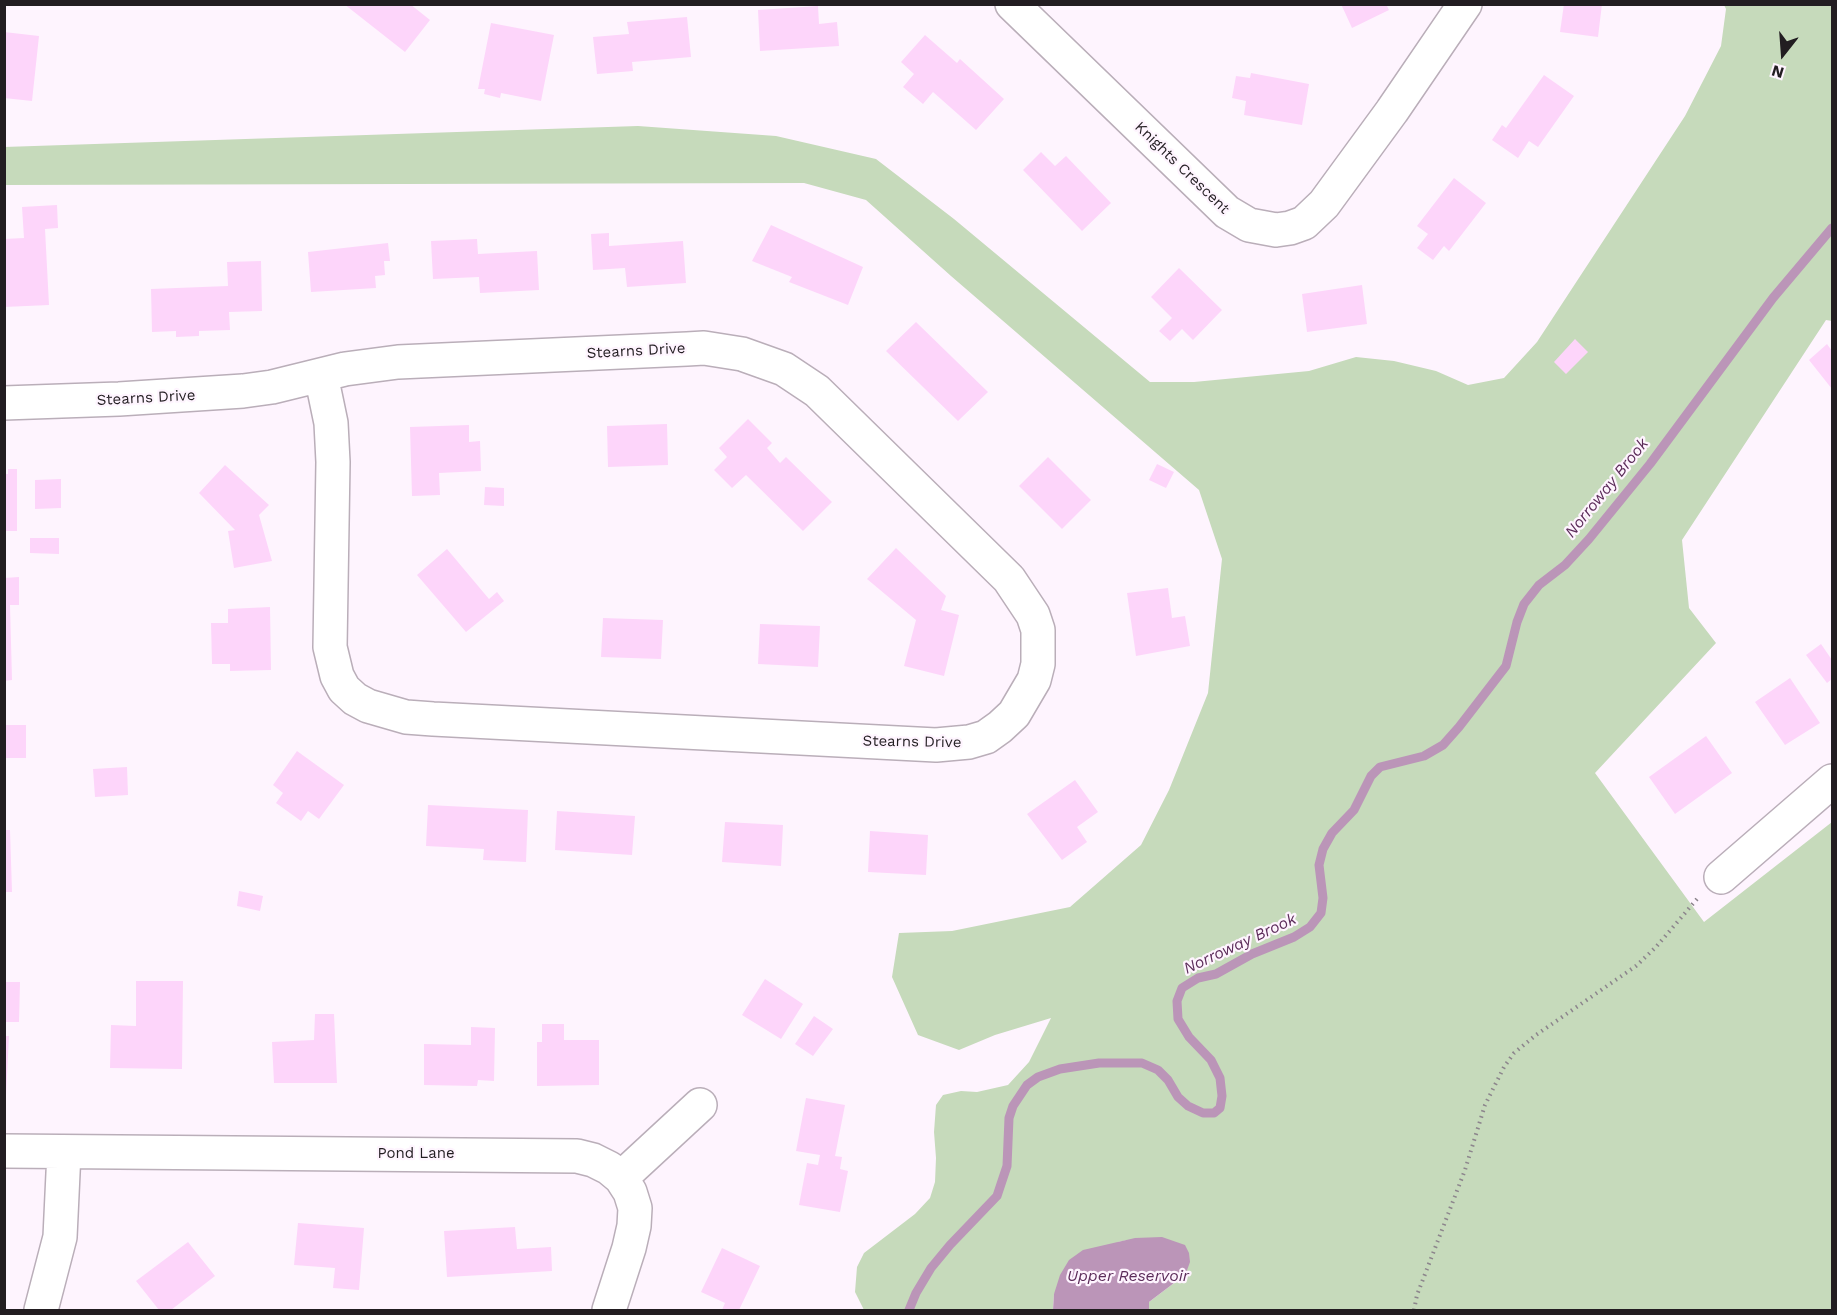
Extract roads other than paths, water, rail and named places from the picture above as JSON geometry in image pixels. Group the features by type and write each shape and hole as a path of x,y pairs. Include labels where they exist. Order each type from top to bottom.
{"street":[{"name":"Knights Crescent","path":"1012,4 1227,212 1249,225 1276,230 1304,223 1324,204 1392,111 1465,4"},
{"name":"Stearns Drive","path":"4,403 208,395 272,387 321,375 369,365 398,362 704,348 742,354 784,369 817,391 1009,579 1033,615 1038,630 1038,664 1034,680 1014,714 1000,728 986,737 969,742 936,745 433,719 406,717 368,706 355,699 344,689 337,676 330,647 333,453 331,423 321,375"},
{"path":"1721,877 1833,781"},
{"path":"609,1311 634,1226 635,1208 630,1192 621,1178 700,1105"},
{"name":"Pond Lane","path":"4,1151 561,1154 593,1160 609,1168 621,1178"},
{"path":"42,1311 60,1237 64,1152"}],"water":[{"name":"Upper Reservoir","path":"1162,1237 1185,1245 1190,1262 1186,1273 1149,1302 1149,1310 1053,1310 1054,1294 1060,1275 1069,1260 1083,1250 1135,1238"}],"waterway":[{"name":"Norroway Brook","path":"909,1310 931,1268 997,1196 1007,1166 1009,1118 1013,1106 1027,1085 1038,1077 1060,1069 1099,1063 1142,1063 1158,1070 1168,1080 1178,1097 1188,1106 1203,1113 1214,1113 1220,1108 1222,1096 1220,1078 1211,1060 1189,1037 1178,1019 1177,1001 1182,988 1198,978 1216,974 1310,927 1321,913 1323,898 1319,865 1323,849 1332,833 1354,810 1371,776 1380,767 1424,756 1443,745 1459,727 1506,666 1524,604 1539,585 1565,565 1589,539 1650,464 1773,298 1832,228"}]}
